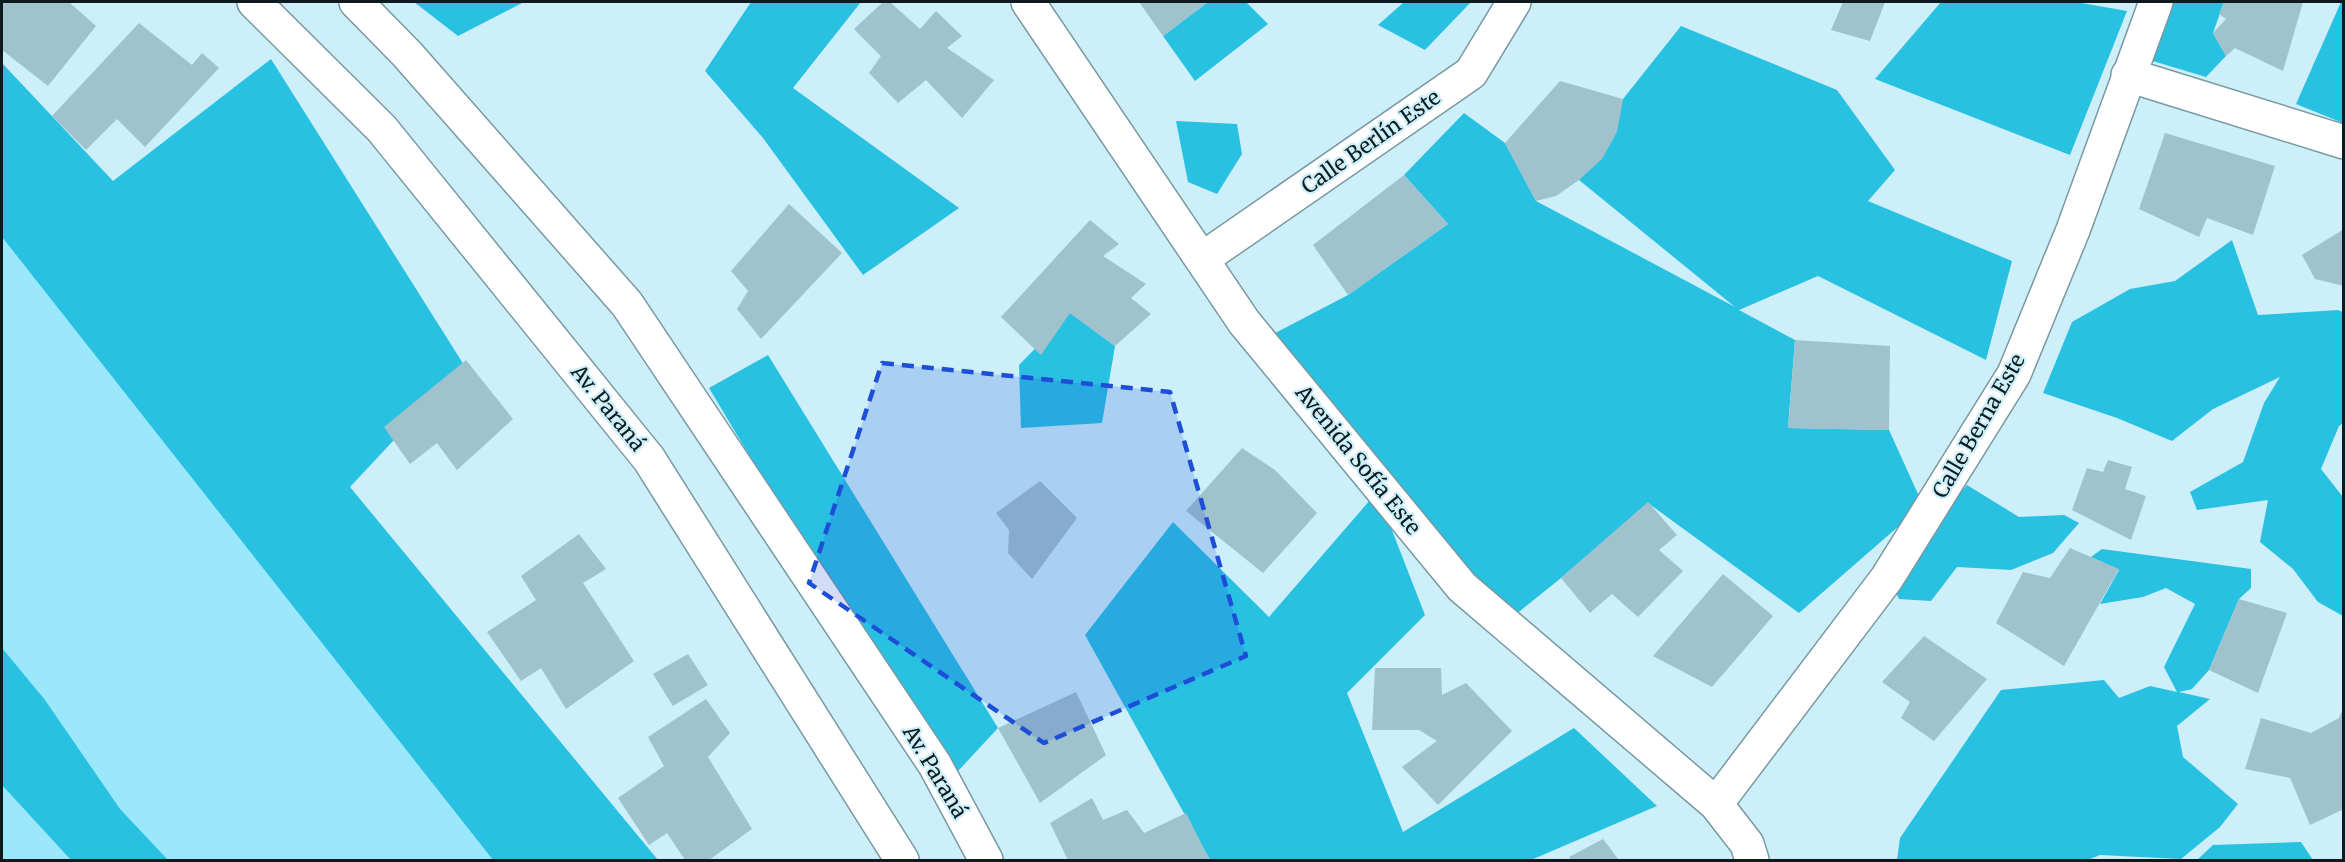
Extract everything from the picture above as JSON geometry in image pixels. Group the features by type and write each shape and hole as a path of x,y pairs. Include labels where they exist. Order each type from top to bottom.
{"street":[{"name":"Av. Paraná","path":"254,2 382,129 649,459 902,861"},
{"name":"Av. Paraná","path":"356,2 415,63 627,304 935,765 986,861"},
{"name":"Avenida Sofía Este","path":"1028,2 1244,322 1462,587 1716,804 1747,844 1752,861"},
{"name":"Calle Berlín Este","path":"1202,259 1471,73 1514,2"},
{"name":"Calle Berna Este","path":"1716,804 1887,578 2014,374 2073,230 2156,2"},
{"path":"2128,75 2343,142"}],"highlighted area":[{"path":"882,363 1170,392 1246,656 1044,743 809,583"}],"shaded area":[{"path":"414,2 524,2 458,36"},
{"path":"751,2 861,2 793,88 959,208 863,275 763,138 705,71"},
{"path":"1208,2 1246,2 1268,24 1195,81 1163,36"},
{"path":"1404,2 1471,2 1425,50 1378,25"},
{"path":"1941,2 2076,2 2127,11 2070,155 1875,79"},
{"path":"2172,2 2224,2 2213,33 2226,56 2206,77 2146,59"},
{"path":"2341,2 2344,2 2343,123 2296,104"},
{"path":"1681,26 1837,90 1895,170 1868,201 2012,261 1986,360 1818,276 1739,310 1795,340 1788,428 1889,430 1923,505 1799,613 1648,503 1505,623 1262,340 1348,295 1448,224 1404,175 1464,113 1505,143 1536,201 1735,307 1579,180 1623,99"},
{"path":"271,59 464,365 350,487 658,860 493,860 2,237 2,63 113,181"},
{"path":"1176,121 1237,124 1242,154 1217,194 1188,182"},
{"path":"2,237 493,860 2,860"},
{"path":"2232,240 2258,315 2338,310 2343,312 2343,423 2339,426 2321,469 2343,497 2343,616 2318,602 2293,569 2260,542 2268,500 2197,510 2190,492 2243,462 2264,403 2280,377 2213,409 2172,441 2117,418 2043,393 2072,322 2130,289 2175,281"},
{"path":"1070,313 1115,346 1102,423 1021,428 1019,365"},
{"path":"768,355 998,728 946,784 709,388"},
{"path":"1967,485 2019,517 2064,515 2079,523 2053,553 2011,570 1957,567 1931,601 1899,599 1890,580 1922,537"},
{"path":"1377,492 1425,615 1347,693 1403,832 1574,728 1657,806 1531,860 1210,860 1085,635 1173,522 1269,617"},
{"path":"2102,549 2251,569 2251,588 2239,599 2209,670 2192,689 2179,692 2210,699 2177,726 2183,757 2238,804 2220,827 2181,859 2100,855 2088,860 1897,860 1900,838 2001,690 2104,680 2119,698 2150,686 2177,692 2164,667 2195,604 2166,588 2143,597 2100,604 2119,570 2091,557"},
{"path":"2,648 45,700 120,809 168,860 71,860 2,785"},
{"path":"2301,842 2313,860 2197,860 2213,845"}],"building":[{"path":"4,2 69,2 96,26 48,86 2,50 2,5"},
{"path":"883,2 890,2 920,29 936,11 962,36 947,48 994,80 962,118 926,80 898,103 869,73 881,56 854,29"},
{"path":"1139,2 1208,2 1163,36"},
{"path":"1843,2 1885,2 1870,41 1831,30"},
{"path":"2224,2 2303,2 2283,71 2235,48 2226,56 2213,33 2226,19 2219,14"},
{"path":"139,23 192,65 202,53 219,68 145,147 117,119 86,150 52,116"},
{"path":"1560,81 1623,99 1617,132 1602,159 1579,180 1556,196 1536,201 1505,143"},
{"path":"2165,133 2275,166 2253,235 2207,218 2199,237 2139,209"},
{"path":"1404,175 1448,224 1348,295 1313,245"},
{"path":"789,204 842,253 761,339 737,309 748,291 731,271"},
{"path":"1090,220 1119,244 1103,256 1146,284 1131,298 1151,314 1115,346 1070,313 1041,355 1001,317"},
{"path":"2344,229 2344,286 2315,279 2302,255"},
{"path":"1795,340 1890,346 1889,430 1788,428"},
{"path":"466,360 513,419 457,470 437,443 410,464 384,427"},
{"path":"1242,448 1275,470 1317,513 1263,573 1186,511"},
{"path":"2108,460 2132,467 2125,489 2146,496 2131,540 2072,510 2087,468 2103,472"},
{"path":"1040,481 1077,518 1032,579 1008,553 1009,530 996,513"},
{"path":"1648,502 1677,535 1659,550 1683,571 1638,617 1612,594 1590,613 1561,578"},
{"path":"579,534 606,569 583,583 634,661 566,709 541,668 521,681 487,632 536,600 521,576"},
{"path":"2070,548 2119,569 2064,666 1996,623 2023,572 2050,578"},
{"path":"1723,574 1773,616 1712,687 1653,656"},
{"path":"2239,599 2287,613 2258,693 2209,670"},
{"path":"1924,636 1987,679 1934,741 1901,718 1910,702 1882,682"},
{"path":"688,654 708,685 673,706 653,674"},
{"path":"1375,668 1441,668 1442,695 1466,683 1512,731 1438,805 1402,767 1437,741 1419,730 1372,730"},
{"path":"1076,692 1106,755 1040,803 998,728"},
{"path":"706,699 730,733 708,757 752,829 709,860 685,860 667,833 649,845 618,798 664,766 648,737"},
{"path":"2344,706 2344,809 2310,825 2290,778 2245,769 2261,718 2311,733 2339,718"},
{"path":"1092,798 1103,820 1127,810 1144,833 1186,813 1209,859 1068,860 1050,823"},
{"path":"1603,839 1619,860 1571,860 1569,857"}]}
